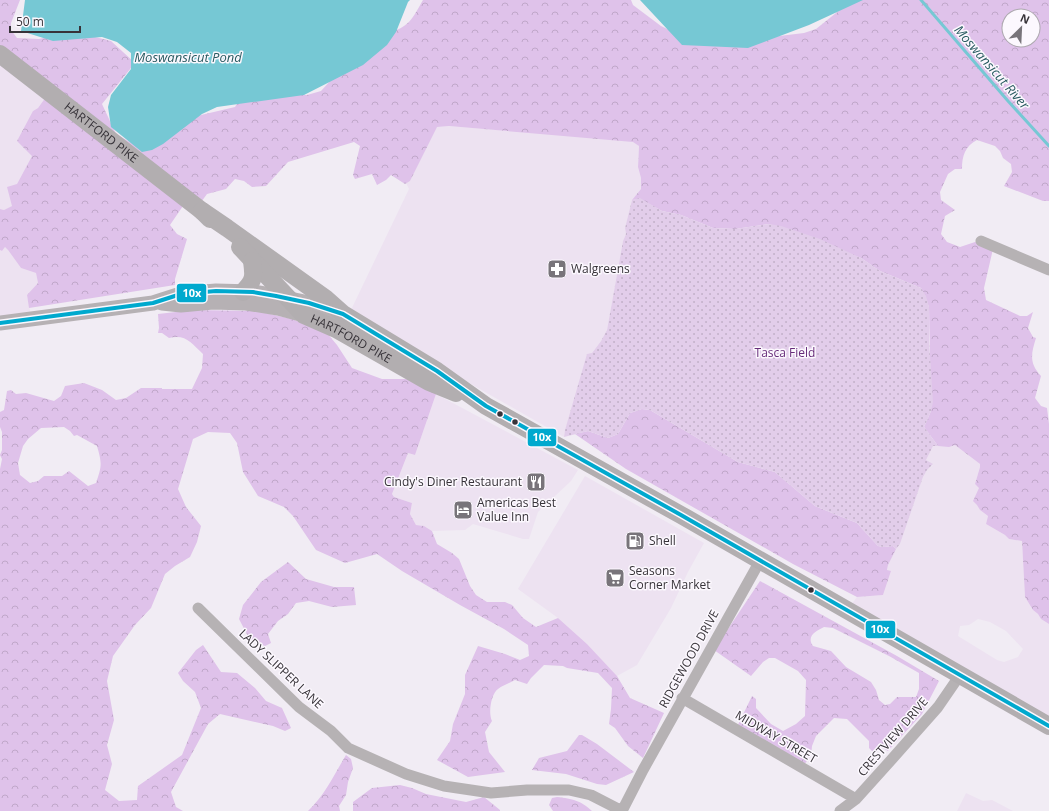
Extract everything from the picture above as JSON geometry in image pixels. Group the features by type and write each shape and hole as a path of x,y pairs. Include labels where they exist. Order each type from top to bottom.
{"highway":[{"name":"HARTFORD PIKE","path":"0,54 202,211 325,298 343,314 437,371 486,406"},
{"name":"HARTFORD PIKE","path":"202,211 236,243 304,315 336,329 430,382 486,406 1049,726"},
{"path":"243,292 250,285 254,274 252,261"}],"main road":[{"path":"0,323 153,303 181,294 216,291 243,292 288,298 343,314"},
{"path":"153,303 181,305 213,302 246,303 278,308 304,315"}],"street":[{"path":"982,241 1049,270"},
{"name":"RIDGEWOOD DRIVE","path":"622,811 682,698 760,561"},
{"name":"LADY SLIPPER LANE","path":"198,608 299,707 331,731 348,748 406,774 444,786 491,793 527,790 569,790 592,795 622,811"},
{"name":"CRESTVIEW DRIVE","path":"840,811 856,799 938,706 960,675"},
{"name":"MIDWAY STREET","path":"682,698 856,799"}],"shaded area":[{"path":"0,56 48,94 38,108 33,111 32,156 17,184 12,206 4,210 0,209"},
{"path":"449,126 633,141 639,146 638,167 641,178 641,189 632,200 625,228 626,234 623,241 607,330 592,353 565,430 564,437 415,352 350,312 409,189 406,183 410,181 436,127"},
{"path":"5,247 21,268 36,273 38,283 27,296 32,320 0,326 0,250 2,251"},
{"path":"436,394 578,470 571,481 538,512 529,539 523,539 473,524 465,530 432,531 424,526 416,525 410,514 412,503 394,497 392,494 408,453 415,455"},
{"path":"955,445 980,464 975,484 980,488 977,504 980,510 988,516 986,524 1009,539 1022,541 1025,597 1041,619 1049,624 1049,731 845,613 857,597 883,595 891,571 887,571 888,565 895,549 900,544 923,477 927,470 933,465 926,460 933,446","holes":["978,619 990,622 1006,631 1023,649 1018,657 1004,662 997,660 958,636 960,626 969,625"]},
{"path":"585,476 704,543 671,608 637,665 617,676 587,644 558,618 518,589"},
{"path":"966,793 983,801 992,800 1013,811 957,811"}],"green space":[{"path":"0,0 20,0 11,23 11,30 17,38 39,39 69,32 79,33 111,41 135,63 102,104 116,134 142,149 184,119 235,107 240,99 252,94 307,95 321,91 331,80 392,31 407,24 423,0 631,0 633,5 661,26 684,37 771,37 804,33 816,29 841,9 860,0 1049,0 1049,201 1043,201 1004,186 1012,172 1011,164 1003,158 1000,151 995,146 977,140 967,148 962,169 955,169 948,174 940,192 941,200 955,210 945,216 941,234 947,242 960,247 975,242 989,246 993,249 984,288 986,300 1020,316 1027,316 1033,312 1028,328 1033,337 1036,338 1032,358 1034,367 1041,376 1035,398 1041,406 1047,408 1049,424 1049,624 1041,619 1033,610 1025,597 1022,541 1009,539 986,524 988,516 980,510 973,501 979,488 975,484 980,464 955,445 949,447 938,446 924,427 931,411 929,307 921,288 880,271 861,258 769,224 735,229 713,228 681,215 662,211 640,199 632,200 641,189 641,178 638,167 639,146 633,142 449,126 437,127 410,181 405,184 391,175 377,185 372,174 355,179 353,175 360,146 354,142 288,162 266,186 252,187 244,181 235,179 226,189 207,194 196,209 185,203 170,225 177,234 187,239 175,279 175,285 29,308 27,295 38,283 36,273 21,268 5,247 2,251 0,250 0,209 4,210 12,206 7,187 17,184 32,156 17,141 33,111 38,108 48,94 0,56"},
{"name":"Tasca Field","path":"640,198 662,211 681,215 713,228 735,229 769,224 781,226 820,239 861,258 880,271 921,288 926,296 929,307 929,341 933,402 924,427 938,446 933,446 926,460 933,464 923,477 900,544 896,549 893,546 878,546 857,523 815,506 775,472 738,462 650,410 642,409 630,413 618,434 608,438 588,431 564,437 587,354 592,353 607,330 623,241 626,234 625,228 632,200"},
{"path":"193,310 257,311 292,319 327,333 352,368 382,379 410,379 436,394 415,455 408,453 392,494 394,497 412,503 410,514 416,525 424,526 432,531 437,544 459,559 470,586 476,595 487,602 505,602 512,605 523,618 536,627 558,618 587,644 617,676 630,698 664,713 643,758 628,746 615,728 609,724 612,688 598,673 563,666 544,665 527,684 515,680 498,689 492,699 490,713 492,721 485,732 489,752 505,772 468,777 437,760 450,741 453,724 465,694 465,675 478,646 520,660 529,656 528,645 504,629 402,571 377,554 345,563 316,550 293,516 284,507 258,496 243,472 237,443 230,433 208,432 193,439 178,489 186,507 201,526 197,542 190,557 165,574 151,608 135,625 113,656 107,681 114,720 107,745 112,764 105,790 119,801 137,800 138,786 182,755 201,708 195,692 183,681 178,673 196,650 203,645 221,672 237,673 255,688 266,701 282,708 291,728 285,731 273,726 220,714 208,724 171,792 176,807 183,811 0,811 0,469 2,459 0,455 2,450 2,432 0,427 0,412 4,410 7,391 11,390 16,394 26,393 54,401 61,396 65,386 84,383 102,390 116,400 126,398 141,388 192,389 202,368 203,354 184,338 169,338 162,333 158,333 158,314","holes":["64,427 74,436 77,435 97,446 101,464 96,483 88,486 69,471 62,476 44,476 38,481 30,483 20,475 18,463 23,446 28,439 41,428"]},
{"path":"642,409 650,410 738,462 775,472 815,506 857,523 878,546 893,546 896,549 888,565 887,570 891,571 883,595 857,597 793,564 626,469 575,434 588,431 608,438 618,434 630,413"},
{"path":"288,562 306,579 334,587 354,587 356,605 332,607 309,601 296,603 288,614 278,621 268,634 271,643 265,646 250,640 239,619 243,605 261,582"},
{"path":"760,581 897,656 939,681 922,714 888,751 881,747 875,754 869,748 869,741 847,719 834,718 816,736 812,746 811,756 799,771 735,731 752,696 756,699 756,708 771,724 783,731 796,724 805,716 806,680 798,671 775,658 769,658 763,662 751,676 714,650","holes":["824,627 833,628 919,673 919,689 916,697 897,697 890,704 885,705 879,700 876,690 871,682 846,667 831,651 813,646 811,637 815,632"]},
{"path":"579,735 582,735 597,744 634,772 606,785 597,784 566,774 532,770 539,758 567,751"},
{"path":"346,755 351,759 353,768 348,782 346,795 339,806 340,811 308,811 324,792"},
{"path":"400,785 426,794 466,802 484,797 500,811 353,811 353,802 372,788"},
{"path":"552,798 568,798 584,804 592,811 553,811 549,805"}],"water":[{"name":"Moswansicut Pond","path":"25,0 410,0 396,32 387,45 363,65 304,95 217,107 202,114 163,144 152,150 142,152 111,127 108,107 111,95 131,69 131,53 117,42 102,37 53,41 21,31"},
{"path":"640,0 863,0 809,25 748,48 682,45"}],"waterway":[{"name":"Moswansicut River","path":"921,0 1049,146"}],"transit line":[{"name":"10x","path":"0,323 153,303 181,294 216,291 253,292 276,296 309,303 343,314 437,371 486,406 681,515 1049,726"}],"place":[{"name":"Walgreens","path":"557,269"},
{"name":"Cindy's Diner Restaurant","path":"536,482"},
{"name":"Americas Best Value Inn","path":"463,510"},
{"name":"Shell","path":"635,541"},
{"name":"Seasons Corner Market","path":"615,578"}]}
